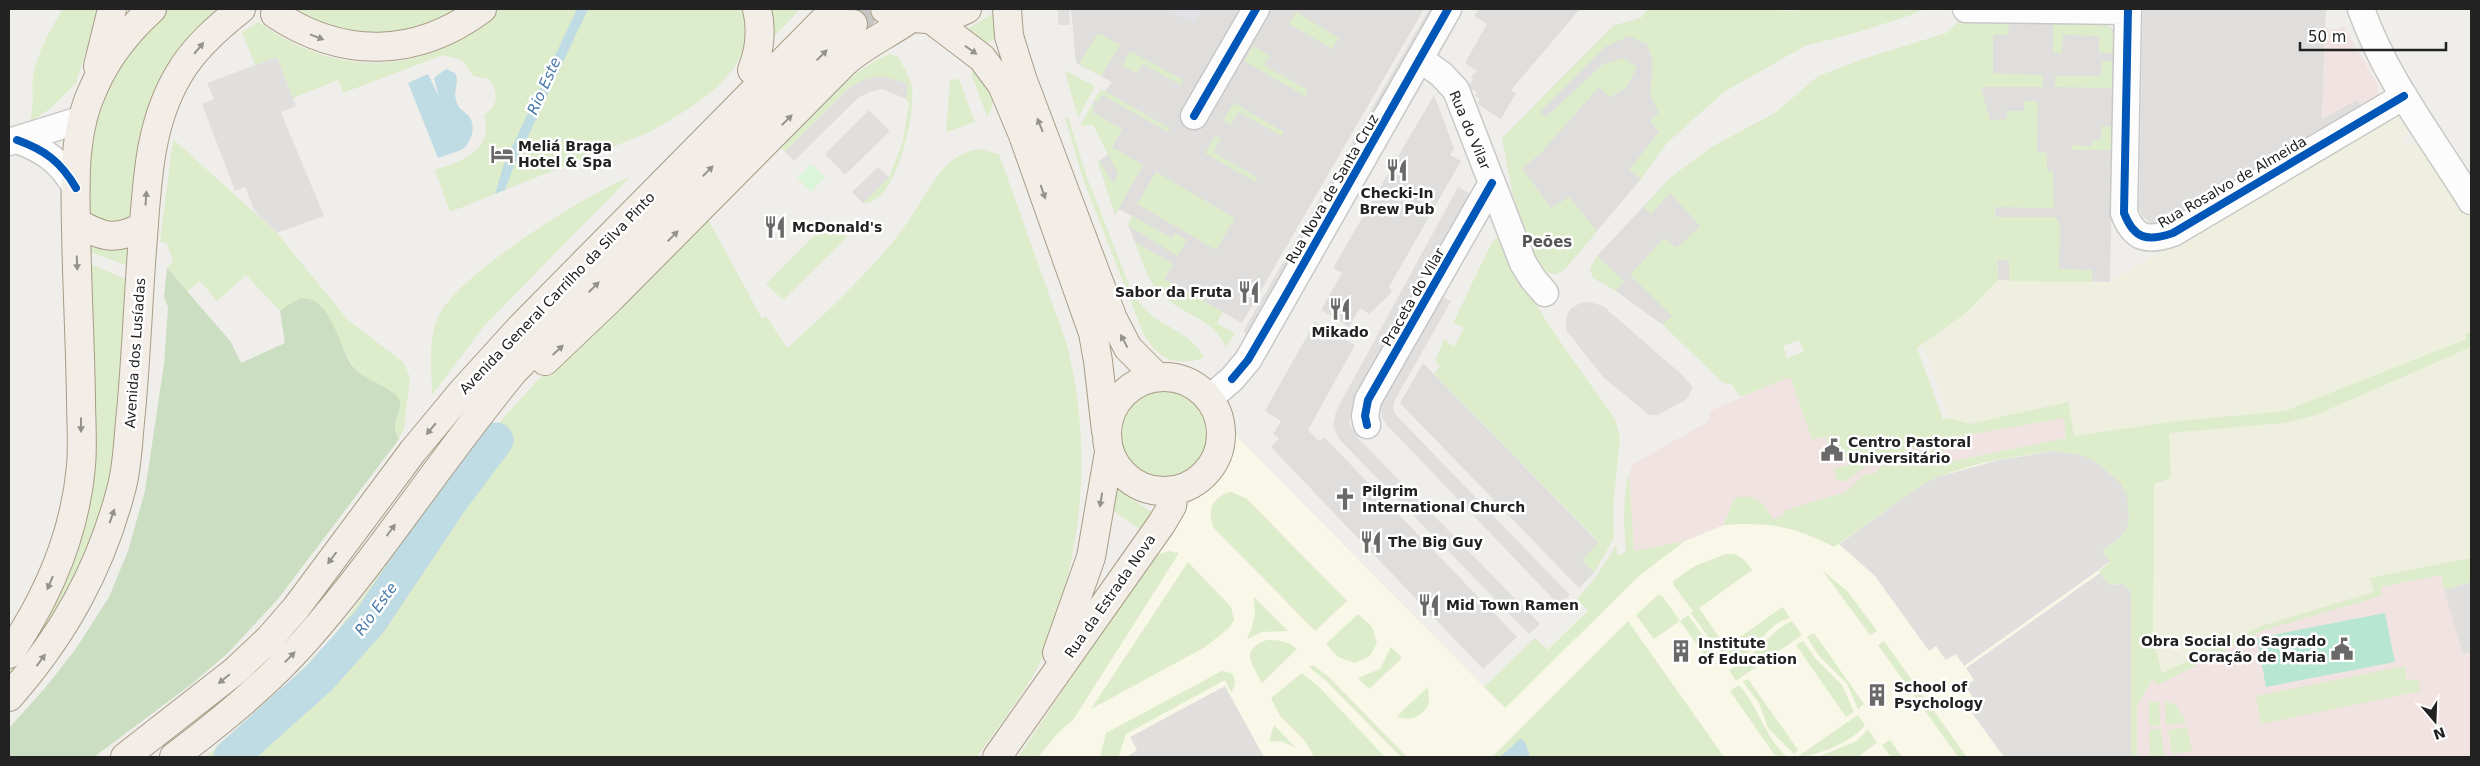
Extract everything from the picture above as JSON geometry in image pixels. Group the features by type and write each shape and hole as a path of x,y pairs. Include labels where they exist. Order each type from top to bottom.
{"main road":[{"path":"9,654 29,624 48,589 61,555 80,473 80,344 76,222 78,143 112,9"},
{"path":"93,87 115,50 136,24 152,9"},
{"name":"Avenida dos Lusíadas","path":"9,697 36,667 60,634 80,597 97,559 122,490 131,406 151,152 164,102 179,73 199,46 241,9"},
{"path":"275,14 295,27 326,40 361,47 382,48 402,46 436,35 454,27 482,9"},
{"path":"752,70 759,43 760,24 757,9"},
{"path":"470,404 475,358 503,323 810,9"},
{"path":"885,9 921,19 982,58 1002,85 1023,135 1093,333 1107,442 1116,467 1128,480 1143,488 1160,492 1185,488 1199,480 1210,468 1218,454 1221,438 1220,423 1210,398 1196,386 1176,377 1157,377 1138,382 1122,394 1111,410 1107,442"},
{"path":"470,404 523,379 568,340 845,62 873,40 894,30 921,19 949,16 968,9"},
{"path":"1007,9 1009,36 1022,78 1113,320 1128,348 1157,377"},
{"name":"Avenida General Carrilho da Silva Pinto","path":"124,757 235,670 269,639 296,608 413,451 470,404 550,331 844,16"},
{"path":"76,222 92,231 109,236 129,234 144,226"},
{"name":"Avenida General Carrilho da Silva Pinto","path":"174,757 226,716 272,675 303,643 337,603 470,404"},
{"name":"Rua da Estrada Nova","path":"1038,699 1066,632 1090,557 1107,442"},
{"name":"Rua da Estrada Nova","path":"997,757 1162,523 1172,506 1174,490"}],"street":[{"path":"1194,116 1256,9"},
{"name":"Rua Nova de Santa Cruz","path":"1210,398 1232,379 1248,360 1448,9"},
{"path":"1966,9 2128,10"},
{"path":"2361,9 2372,36 2404,96 2471,201"},
{"name":"Rua Rosalvo de Almeida","path":"2128,10 2124,213 2128,224 2136,233 2148,238 2172,233 2404,96"},
{"name":"Rua do Vilar","path":"1420,59 1441,74 1456,90 1523,263 1545,293"},
{"path":"13,141 83,119"},
{"path":"13,141 46,152 59,163 76,188"},
{"name":"Praceta do Vilar","path":"1368,425 1365,416 1368,400 1492,183"}],"shaded area":[{"path":"1058,9 1069,9 1070,25 1058,25"},
{"path":"1071,9 1424,9 1242,323 1164,279 1173,264 1135,242 1128,225 1132,216 1119,209 1115,215 1098,162 1108,155 1122,129 1092,112 1095,106 1092,104 1094,100 1097,102 1112,82 1076,63"},
{"path":"1165,9 1203,9 1194,24"},
{"path":"1429,9 1436,9 1248,341 1244,330"},
{"path":"1479,9 1580,9 1511,90 1516,93 1501,119 1477,104 1480,99 1475,96 1477,92 1468,87 1473,79 1471,77 1477,71 1466,64 1466,61 1487,24 1474,16"},
{"path":"2143,9 2326,9 2322,119 2357,99 2362,108 2168,225 2153,225 2143,217 2139,209"},
{"path":"1641,18 1688,91 1650,120 1659,132 1630,170 1641,179 1564,270 1556,274 1547,272 1513,195 1502,138 1613,26"},
{"path":"1958,22 2108,25 2113,30 2115,35 2110,282 1998,280 1992,126"},
{"path":"1289,24 1332,49 1325,62 1281,37"},
{"path":"2344,26 2378,86 2378,91 2376,97 2362,108 2357,100 2322,119 2325,29 2337,29"},
{"path":"1272,52 1316,78 1308,90 1264,65"},
{"path":"277,57 296,106 281,112 324,216 277,233 255,212 245,187 235,191 202,104 214,99 207,83"},
{"path":"1142,64 1181,85 1175,94 1137,73"},
{"path":"880,76 908,83 906,99 882,89 869,92 858,98 794,161 785,152 849,88 863,80"},
{"path":"1434,95 1454,148 1450,155 1461,161 1389,287 1392,292 1369,314 1360,308 1349,327 1321,310 1342,273 1333,268"},
{"path":"1136,97 1176,118 1170,128 1131,106"},
{"path":"869,110 890,131 845,175 825,154"},
{"path":"1238,112 1281,136 1274,149 1231,125"},
{"path":"1221,139 1265,165 1258,178 1213,152"},
{"path":"878,167 889,177 863,203 852,192"},
{"path":"1671,177 1708,223 1723,289 1663,325 1613,289 1593,278 1590,269 1597,256"},
{"path":"1458,187 1471,194 1353,406 1349,423 1357,437 1540,624 1529,634 1339,439 1333,426 1336,411"},
{"path":"1438,295 1451,301 1395,400 1393,408 1395,414 1570,595 1559,605 1382,418 1381,403"},
{"path":"1590,302 1603,306 1680,373 1693,387 1687,399 1658,415 1649,415 1603,377 1566,330 1566,318 1570,309 1580,303"},
{"path":"1315,322 1355,345 1308,430 1319,441 1324,437 1517,637 1483,669 1271,447 1279,439 1273,434 1281,421 1265,411"},
{"path":"1423,363 1599,543 1582,560 1594,573 1579,588 1400,403"},
{"name":"Centro Pastoral Universitário","path":"1790,377 1946,439 2064,418 2066,438 1944,463 1784,526 1753,523 1724,525 1685,541 1634,552 1629,474 1633,464 1706,423 1712,410"},
{"path":"2137,435 2137,757 1018,757 1148,564 1157,555 1152,550 1215,474 1236,436 1496,699 1618,581 1614,556 1685,541 1724,525 1753,523 1784,526 1943,470"},
{"path":"2053,451 2081,455 2099,464 2121,484 2127,496 2129,520 2126,530 2120,538 2102,551 2110,562 1964,666 1956,654 1946,660 1936,646 1929,651 1875,576 1839,544 1923,484 1937,477 1999,460"},
{"name":"Obra Social do Sagrado Coração de Maria","path":"2471,558 2471,757 2137,757 2137,707 2152,679 2370,578"},
{"path":"2100,573 2109,585 2123,584 2130,591 2131,757 2004,757 1967,706 1975,700 1965,686 1974,680 1966,668"},
{"path":"2471,582 2471,652 2463,654 2444,590"},
{"path":"1225,686 1264,757 1126,757 1137,750 1130,737"}],"green space":[{"path":"62,9 99,9 76,83 51,108 30,122 35,67 45,41"},
{"path":"166,9 225,9 203,29 134,219 128,225 90,219 85,205 90,129 113,71"},
{"path":"288,9 461,9 432,26 363,40"},
{"path":"500,9 742,9 746,30 743,50 734,67 721,83 686,111 650,132 450,212 435,170 465,158 480,146 486,127 484,115 495,103 496,98 492,84 488,79 473,76 462,60 443,55 343,93 338,80 293,98 277,57 255,65 242,32 258,22 290,41 321,54 352,61 382,63 412,58 441,48 471,31"},
{"path":"766,9 800,9 767,44"},
{"path":"1647,9 1770,9 1789,11 1803,9 1923,9 1912,15 1855,33 1805,46 1724,92 1667,143 1641,179 1629,170 1659,132 1650,120 1659,113 1650,94 1653,62 1647,44 1629,36 1605,47 1540,112 1546,117 1602,65 1623,58 1637,67 1626,88 1610,97 1599,87 1539,155 1522,168 1551,208 1569,197 1597,231 1564,270 1556,274 1547,272 1533,262 1513,195 1502,138 1613,26 1641,18"},
{"path":"1296,12 1339,38 1332,49 1289,24"},
{"path":"992,14 998,38 984,44 966,30"},
{"path":"1958,22 2009,23 2008,35 1993,35 1993,73 2043,75 2043,87 1981,87 1990,120 2007,119 2007,111 2024,111 2024,101 2038,101 2037,152 2047,153 2047,171 2053,171 2054,208 1995,207 1995,217 2056,217 2060,226 2059,269 2092,270 2092,282 2009,281 2009,260 1997,260 1998,280 1965,314 1917,348 1943,419 1950,418 1969,424 2068,402 2074,436 2169,422 2285,411 2466,339 2465,334 2471,332 2471,347 2316,415 2284,423 2169,433 2171,478 2154,484 2153,638 2162,673 2264,625 2374,592 2370,578 2471,558 2471,582 2444,590 2441,575 2381,587 2382,596 2264,630 2158,685 2152,679 2137,707 2137,757 2131,757 2131,597 2123,584 2109,585 2099,571 2110,563 2102,551 2120,538 2053,451 1986,462 1938,477 1923,484 1834,547 1806,534 1781,527 1755,524 1724,525 1734,499 1748,497 1758,500 1773,519 1784,515 1783,511 1846,492 1862,476 1875,473 1881,466 1942,447 1944,463 2066,438 2064,418 1946,439 1873,461 1857,456 1832,463 1826,437 1812,440 1790,377 1741,397 1731,384 1723,383 1662,324 1672,316 1630,275 1664,238 1677,248 1700,226 1670,193 1651,214 1644,207 1671,177 1713,146 1775,113 1818,76 1866,58 1946,33","holes":["1799,340 1804,352 1787,358 1783,346"]},
{"path":"2053,24 2108,25 2115,35 2115,53 2099,53 2099,36 2063,35 2062,53 2053,53"},
{"path":"1098,33 1120,45 1101,76 1079,64"},
{"path":"1253,46 1270,56 1265,65 1308,90 1305,96 1244,61"},
{"path":"1130,51 1183,80 1181,85 1142,64 1137,73 1122,66"},
{"path":"889,54 897,56 911,83 911,117 907,136 894,175 885,190 875,200 863,203 889,177 903,141 909,104 906,99 907,83 863,80 849,88 785,152 781,148 846,83 860,71"},
{"path":"2102,61 2115,61 2114,88 2055,87 2055,76 2101,76"},
{"path":"978,69 989,87 993,98 991,110 987,117 971,73"},
{"path":"1065,71 1095,86 1078,118"},
{"path":"959,79 975,122 946,132 950,80"},
{"path":"1101,89 1170,128 1168,132 1102,95 1098,102 1094,100"},
{"path":"1234,103 1284,132 1281,136 1238,112 1231,125 1223,120"},
{"path":"1092,104 1095,106 1092,112 1122,129 1112,147 1143,165 1115,215 1098,162 1099,160 1113,183 1118,174 1093,125 1080,126"},
{"path":"2395,115 2409,120 2415,129 2400,138 2406,147 2422,138 2471,219 2471,332 2466,334 2466,339 2285,411 2169,422 2073,436 2067,402 1969,424 1950,418 1923,345 1965,314 1998,280 2110,282 2376,123"},
{"path":"1068,117 1087,177 1133,295 1155,318 1189,339 1204,358 1184,362 1168,359 1155,349 1143,333 1083,179 1065,118"},
{"path":"2102,126 2113,127 2113,150 2072,150 2072,145 2092,146 2092,140 2101,140"},
{"path":"1215,136 1221,139 1214,152 1258,178 1255,182 1205,153"},
{"path":"173,139 277,233 348,320 404,363 410,377 404,428 399,439 394,428 400,406 392,391 371,382 354,368 321,306 307,299 297,299 280,311 246,275 217,301 200,281 187,292 167,268 173,262 167,244 160,241"},
{"path":"978,149 999,154 1066,342 1079,410 1081,478 1079,512 1074,545 1067,579 1048,643 1039,665 1028,683 977,757 205,757 267,706 324,649 454,472 536,382 708,219 762,319 766,316 787,348 835,304 885,251 909,221 941,171 957,157"},
{"path":"811,164 825,177 811,192 797,178"},
{"path":"1156,172 1235,218 1216,250 1137,204"},
{"path":"631,176 484,326 432,395 432,337 437,319 448,301 468,281 524,238 585,200"},
{"path":"1132,216 1172,238 1175,233 1187,240 1177,256 1128,225"},
{"path":"830,220 847,237 783,300 766,284"},
{"path":"1496,238 1501,240 1539,310 1615,419 1620,438 1613,509 1614,538 1594,573 1582,560 1599,542 1434,374 1440,366 1435,361 1444,339 1454,347 1464,328 1453,323 1491,244"},
{"path":"89,239 132,243 131,267 90,252"},
{"path":"1135,242 1173,264 1164,279 1223,312 1217,323 1235,333 1226,347 1220,337 1205,322 1178,307 1161,294 1145,270"},
{"path":"1597,256 1624,281 1616,291 1593,278 1590,269"},
{"path":"90,264 130,281 112,474 93,539 81,571 67,600 9,680 9,671 22,654 56,593"},
{"path":"167,268 231,342 241,363 285,343 280,311 284,308 299,299 310,300 319,305 327,314 349,361 355,369 392,392 399,399 400,406 395,428 399,439 278,599 228,653 193,683 94,757 9,757 9,728 45,688 75,650 109,597 128,551 145,491 164,364 168,307 164,297"},
{"path":"2471,347 2471,558 2371,578 2374,592 2264,625 2162,673 2153,638 2154,484 2171,478 2169,433 2284,423 2316,415"},
{"path":"1163,387 1181,390 1196,401 1207,416 1210,434 1207,452 1196,467 1181,478 1163,481 1145,478 1130,467 1119,452 1116,434 1119,416 1130,401 1145,390"},
{"path":"1856,462 1868,465 1845,482 1837,480 1834,469"},
{"path":"1629,473 1634,551 1685,541 1640,575 1505,708 1484,687 1535,638 1547,650 1588,611 1577,599 1596,577 1616,545 1618,555 1626,553 1624,503"},
{"path":"1113,479 1128,496 1156,515 1144,532 1112,510"},
{"path":"1231,492 1247,499 1347,601 1315,631 1214,528 1211,516 1213,505 1220,497"},
{"path":"1169,551 1179,553 1073,720 1059,732 1038,757 1018,757 1148,564 1157,555"},
{"path":"1726,554 1741,558 1752,570 1699,608 1723,643 1716,648 1691,613 1693,611 1674,586 1673,581 1695,566"},
{"path":"1188,562 1231,607 1234,620 1229,628 1205,647 1091,709"},
{"path":"1822,570 1848,592 1877,631 1870,635"},
{"path":"1658,595 1662,596 1680,621 1654,639 1636,615"},
{"path":"1253,596 1288,631 1262,632 1247,639 1254,618"},
{"path":"1783,607 1790,618 1777,623 1739,660 1726,666 1717,653"},
{"path":"2385,613 2395,662 2266,687 2257,638"},
{"path":"1358,614 1372,627 1377,643 1370,656 1355,663 1338,657 1326,644"},
{"path":"1688,615 1713,650 1705,656 1680,621"},
{"path":"1628,621 1724,757 1492,757"},
{"path":"1792,621 1802,635 1736,681 1729,670 1746,659 1775,632"},
{"path":"1814,633 1864,704 1858,709 1847,684 1819,656 1807,637"},
{"path":"1267,640 1283,641 1297,649 1262,683 1252,664 1250,653 1258,644"},
{"path":"1803,641 1815,658 1842,685 1854,712 1846,717 1796,645"},
{"path":"1884,641 1966,756 1958,757 1878,645"},
{"path":"1391,647 1402,658 1369,689 1358,678 1380,669"},
{"path":"1313,665 1330,678 1407,757 1401,757 1326,681 1309,667"},
{"path":"2405,666 2407,680 2418,679 2421,691 2261,724 2256,696"},
{"path":"1222,671 1232,673 1235,685 1231,692 1225,680 1126,734 1120,757 1100,757 1106,733"},
{"path":"1302,673 1320,688 1385,757 1314,757 1305,741 1280,716 1271,698"},
{"path":"1748,679 1798,750 1794,754 1768,728 1759,703 1743,682"},
{"path":"1739,685 1779,749 1787,757 1776,757 1730,691"},
{"path":"1428,687 1429,703 1420,715 1407,719 1397,716"},
{"path":"2165,701 2176,705 2187,723 2166,725"},
{"path":"2149,702 2159,702 2160,726 2149,726"},
{"path":"1858,715 1865,725 1852,737 1824,751 1797,757"},
{"path":"1274,725 1295,747 1281,741 1269,742"},
{"path":"2187,727 2192,751 2172,754 2168,730"},
{"path":"1868,729 1877,743 1857,757 1818,757 1857,741"},
{"path":"2161,729 2164,756 2150,757 2149,730"},
{"path":"1890,740 1902,757 1891,757 1882,745"}],"water":[{"path":"577,9 588,9 514,166 505,190 495,194 504,164"},
{"path":"446,69 455,73 457,80 455,97 461,109 471,119 473,129 465,147 438,158 408,83 428,74 439,97 434,78"},
{"path":"1521,738 1526,744 1530,757 1500,757"}],"waterway":[{"name":"Rio Este","path":"231,757 319,678 370,621 449,503 496,440"}],"tunnel":[{"path":"853,24 868,9"}],"cycle path":[{"path":"1194,116 1256,9"},
{"path":"1232,379 1248,360 1448,9"},
{"path":"2128,9 2124,213 2132,228 2142,236 2156,237 2173,233 2404,96"},
{"path":"17,140 36,148 51,158 64,171 76,188"},
{"path":"1367,425 1365,416 1368,400 1492,183"}],"place":[{"name":"Meliá Braga Hotel & Spa","path":"502,154"},
{"name":"Checki-In Brew Pub","path":"1397,170"},
{"name":"McDonald's","path":"775,227"},
{"name":"Sabor da Fruta","path":"1249,292"},
{"name":"Mikado","path":"1340,309"},
{"name":"Centro Pastoral Universitário","path":"1832,450"},
{"name":"Pilgrim International Church","path":"1345,499"},
{"name":"The Big Guy","path":"1371,542"},
{"name":"Mid Town Ramen","path":"1429,605"},
{"name":"Obra Social do Sagrado Coração de Maria","path":"2342,649"},
{"name":"Institute of Education","path":"1681,651"},
{"name":"School of Psychology","path":"1877,695"}],"district":[{"name":"Peões","path":"1547,242"}]}
